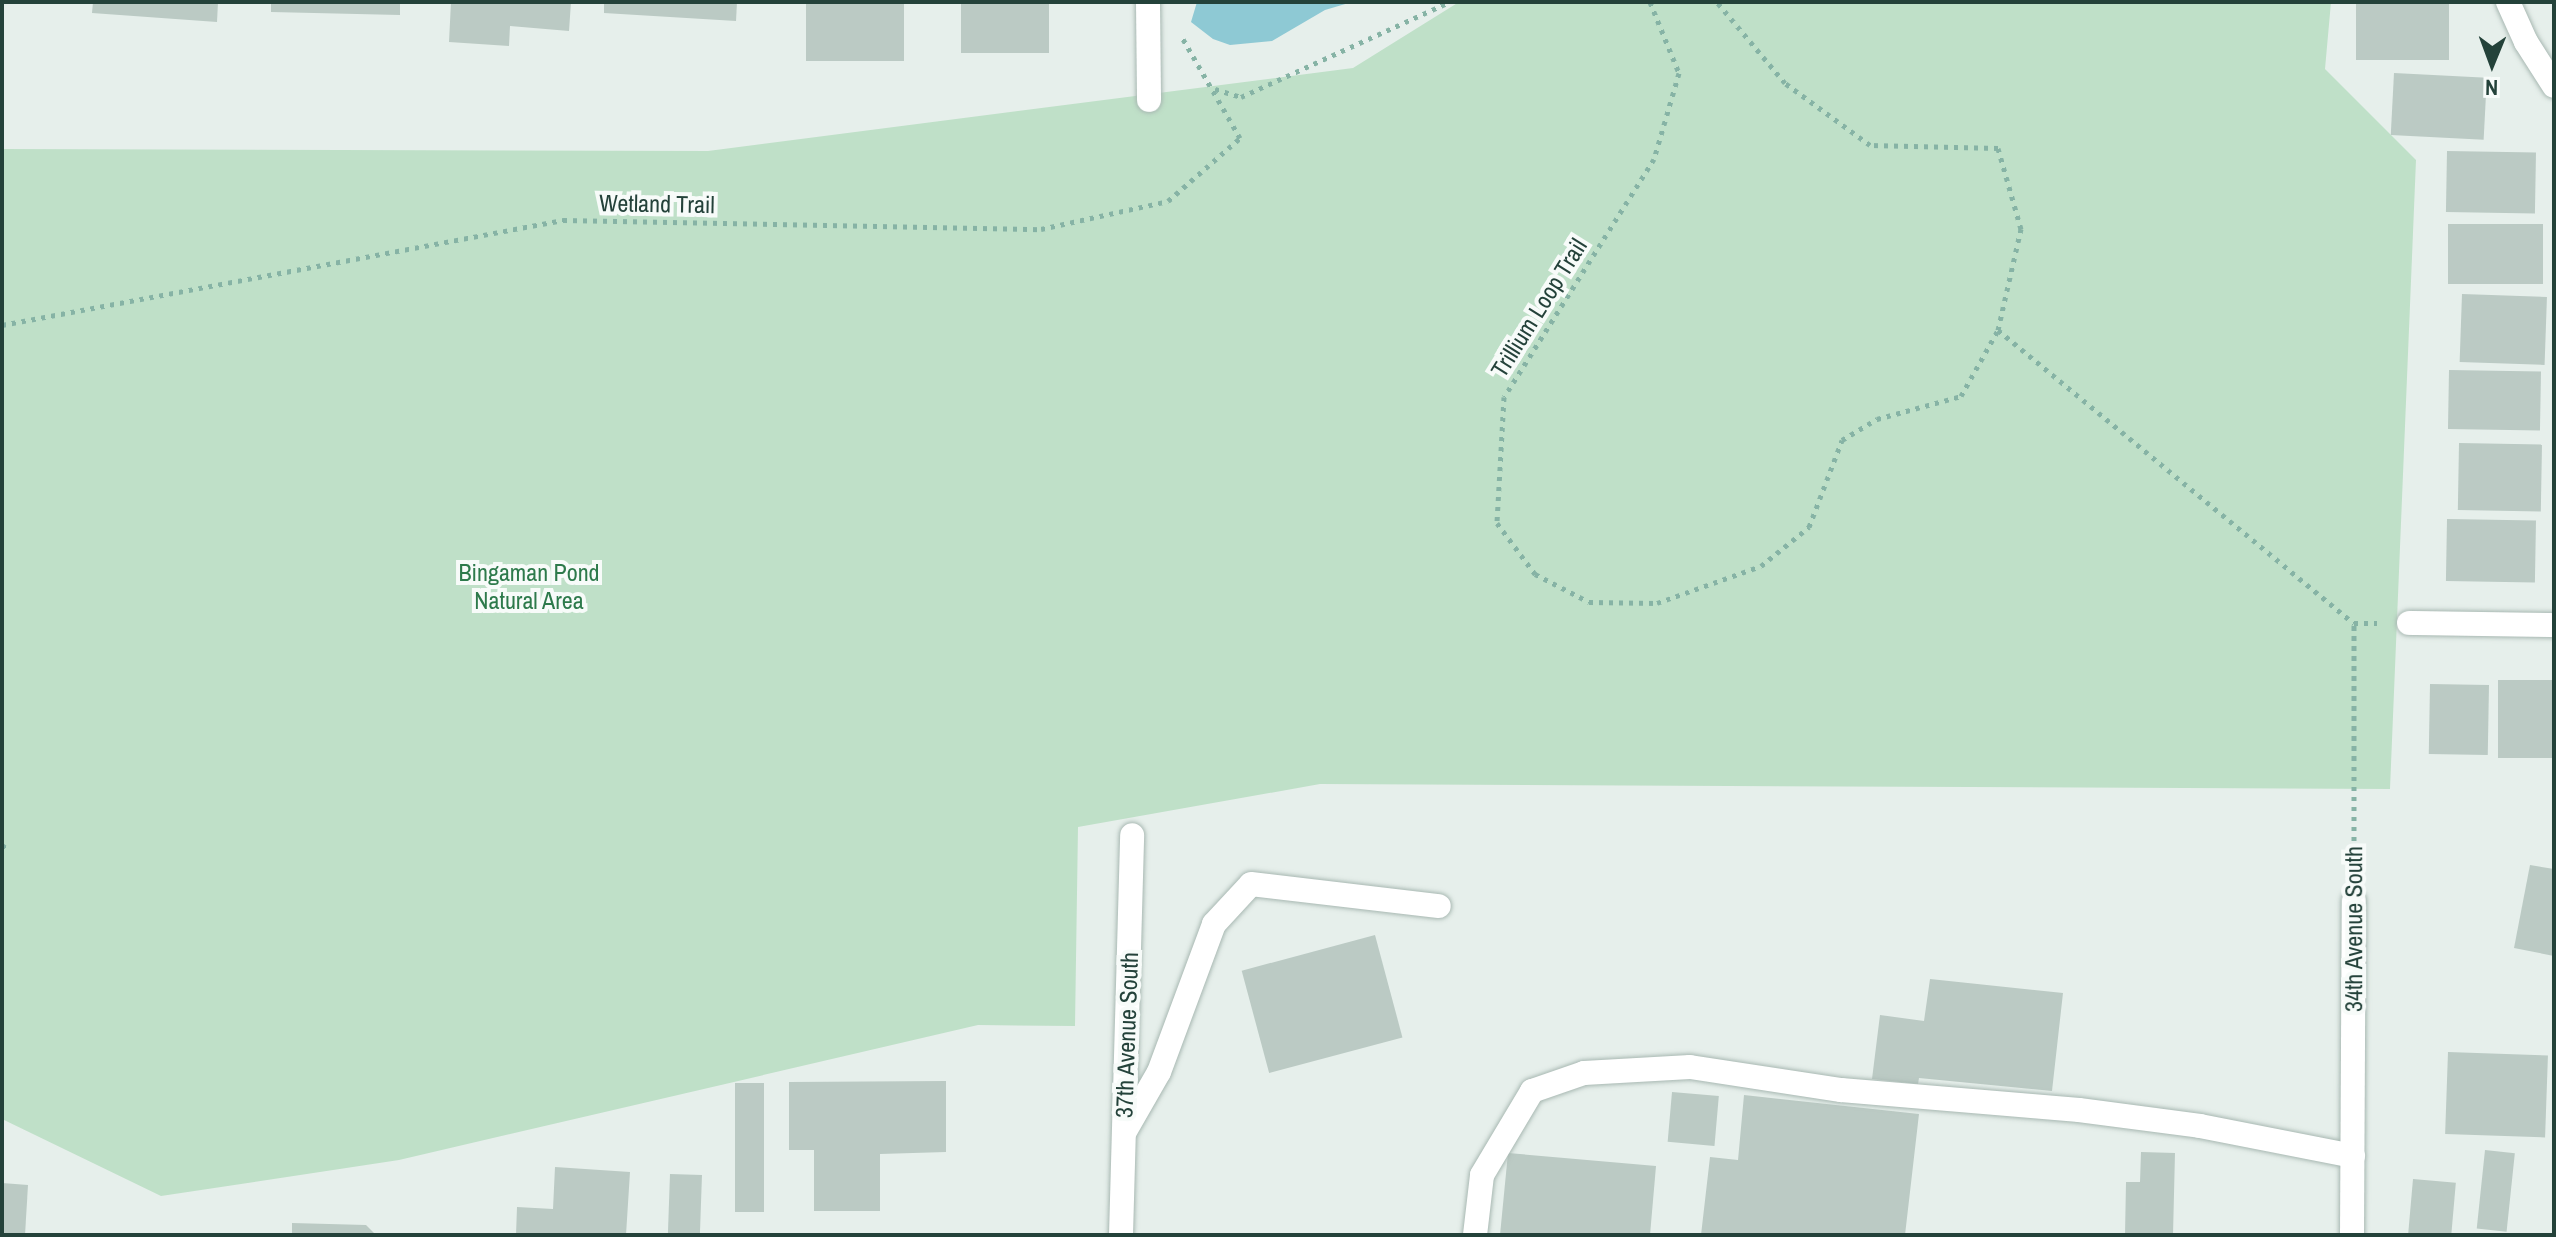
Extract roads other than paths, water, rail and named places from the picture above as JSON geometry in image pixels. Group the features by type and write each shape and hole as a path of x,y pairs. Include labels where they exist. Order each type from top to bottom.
{"street":[{"path":"1148,2 1149,100"},
{"path":"2508,2 2526,42 2554,86"},
{"path":"2409,623 2554,625"},
{"name":"37th Avenue South","path":"1121,1235 1132,835"},
{"path":"1124,1133 1159,1072 1214,924 1251,884 1439,906"},
{"name":"34th Avenue South","path":"2352,1235 2354,901"},
{"path":"1475,1235 1482,1175 1532,1091 1584,1073 1690,1067 1841,1090 2079,1110 2200,1126 2353,1156"}],"water":[{"path":"1197,2 1352,2 1325,10 1272,41 1230,45 1213,39 1191,22"}],"park label":[{"name":"Bingaman Pond Natural Area","path":"529,587"}]}
